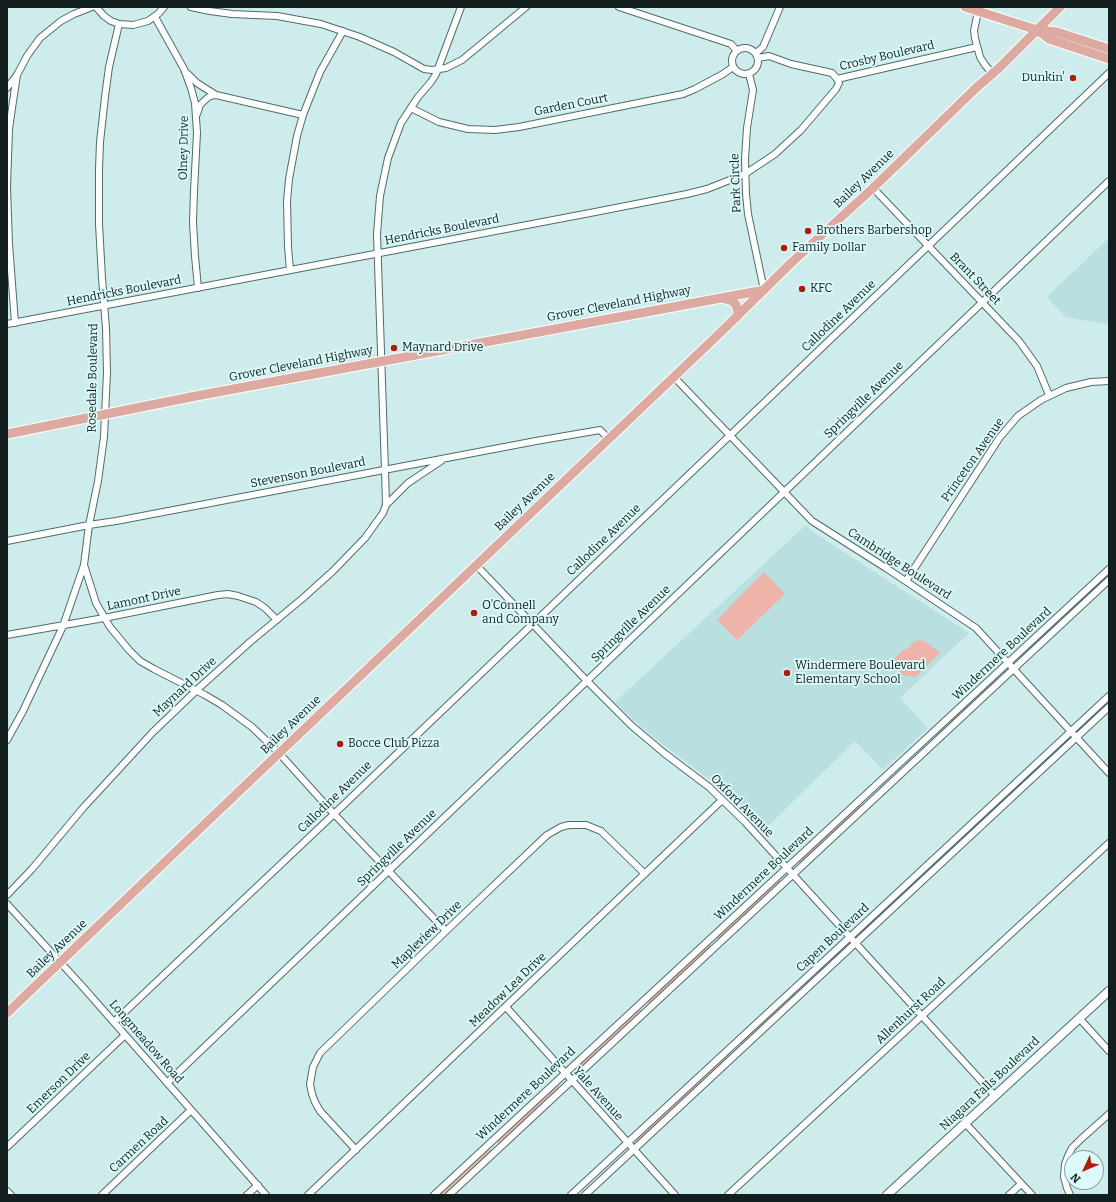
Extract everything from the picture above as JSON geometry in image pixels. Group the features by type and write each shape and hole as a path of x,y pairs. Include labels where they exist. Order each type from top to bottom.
{"main road":[{"path":"964,7 1037,30 1058,32 1109,49"},
{"name":"Bailey Avenue","path":"7,1013 737,317 791,263 873,188 976,88 993,74 1060,7"},
{"path":"1037,30 1049,39 1109,59"},
{"name":"Grover Cleveland Highway","path":"7,434 196,396 764,290"},
{"path":"719,298 728,299 734,302 737,308 737,317"},
{"name":"Niagara Falls Boulevard","path":"887,1195 1109,991"}],"street":[{"path":"7,88 17,75 33,47 52,28 74,14 92,7"},
{"path":"96,7 111,21 133,26 155,17 164,7"},
{"path":"191,7 232,14 254,14 284,17 321,24 377,44 424,69 432,70 446,68 462,60 526,7"},
{"name":"Maynard Drive","path":"7,895 28,873 83,808 153,732 245,647 319,585 348,557 375,526 383,513 386,504 378,215 388,158 396,134 410,108 431,82 438,69 461,7"},
{"name":"Crosby Boulevard","path":"619,7 731,44 737,51 744,48 749,48 757,56 769,56 791,64 832,73 837,79 977,47"},
{"path":"737,51 732,57 733,67 738,73 745,75 753,72 758,66 757,56 763,47 780,7"},
{"path":"978,11 974,31 977,47 980,57 993,74"},
{"name":"Olney Drive","path":"155,17 184,69 191,88 196,116 197,133 193,223 198,288"},
{"name":"Rosedale Boulevard","path":"7,740 23,711 63,626 84,565 89,525 98,481 106,414 107,350 99,224 99,162 107,82 119,24"},
{"path":"290,270 287,201 292,157 303,115 320,72 343,31"},
{"name":"Garden Court","path":"410,108 440,122 468,129 495,130 519,127 683,94 723,74 733,67"},
{"path":"184,69 197,83 216,95 303,115"},
{"name":"Callodine Avenue","path":"114,1022 334,814 1109,73"},
{"name":"Park Circle","path":"749,74 753,90 747,128 745,174 748,214 764,290"},
{"path":"15,323 10,273 8,158 9,106 17,75"},
{"name":"Hendricks Boulevard","path":"7,324 687,194 720,184 745,174 775,154 801,130 836,89 839,82 837,79"},
{"path":"196,116 200,105 210,96 216,95"},
{"name":"Springville Avenue","path":"167,1083 1109,181"},
{"name":"Brant Street","path":"873,188 927,246 1019,340 1037,366 1049,395"},
{"name":"Cambridge Boulevard","path":"674,377 812,521 976,628 1109,773"},
{"name":"Princeton Avenue","path":"906,581 1000,437 1018,416 1049,395 1066,388 1077,384 1109,381"},
{"name":"Stevenson Boulevard","path":"7,541 600,430 609,439"},
{"name":"Maynard Drive","path":"386,504 408,483 444,459"},
{"path":"84,565 96,603 104,618 119,639 140,661 222,705 252,727 446,931"},
{"name":"Oxford Avenue","path":"476,565 642,736 708,787 745,822 995,1096"},
{"name":"Windermere Boulevard","path":"434,1195 1109,569"},
{"name":"Windermere Boulevard","path":"449,1195 1109,580"},
{"name":"Lamont Drive","path":"7,635 63,626 228,594 256,602 265,608 277,620"},
{"name":"Capen Boulevard","path":"571,1195 1109,696"},
{"name":"Capen Boulevard","path":"585,1195 1109,707"},
{"name":"Meadow Lea Drive","path":"308,1195 722,800"},
{"name":"Mapleview Drive","path":"356,1150 320,1111 315,1102 310,1084 316,1059 320,1053 446,931 547,835 561,827 569,825 586,825 601,831 607,835 645,874"},
{"name":"Allenhurst Road","path":"728,1195 1109,843"},
{"name":"Longmeadow Road","path":"7,904 114,1022 266,1195"},
{"name":"Yale Avenue","path":"506,1007 675,1195"},
{"path":"1079,1018 1109,1051"},
{"name":"Emerson Drive","path":"7,1147 125,1035"},
{"name":"Carmen Road","path":"102,1195 192,1110"},
{"path":"1070,1195 1066,1188 1064,1177 1065,1164 1068,1156 1072,1148 1109,1114"},
{"path":"965,1123 1032,1195"},
{"path":"1009,1195 1021,1184"},
{"path":"247,1195 258,1185"},
{"path":"7,1191 11,1195"}],"shaded area":[{"path":"1109,238 1109,324 1065,317 1047,297"},
{"path":"806,525 813,532 969,633 900,698 928,728 883,770 855,741 762,832 732,800 709,779 648,733 615,702"},
{"path":"764,572 785,594 737,640 717,620"},
{"path":"1086,594 1087,597 1028,652 1025,652 1025,651"},
{"path":"922,640 940,653 915,677 903,675 891,662 904,649 906,650 915,641"},
{"path":"996,677 998,680 938,735 935,734"},
{"path":"1066,740 1068,740 1068,742 967,836 965,835 965,834"},
{"path":"858,804 861,805 861,807 801,863 799,862 799,860"},
{"path":"955,844 957,845 859,935 859,933"},
{"path":"777,880 780,880 780,883 719,939 717,939 717,936"},
{"path":"708,945 711,947 650,1003 647,1003 647,1001"},
{"path":"845,946 847,948 742,1045 741,1044 741,1043"},
{"path":"638,1009 641,1010 641,1012 580,1068 578,1068 578,1066"},
{"path":"730,1053 732,1054 638,1142 636,1142 636,1140"},
{"path":"556,1086 559,1086 559,1089 500,1143 498,1143 497,1140"},
{"path":"489,1149 491,1149 491,1152 444,1195 439,1195"}],"place":[{"name":"Dunkin'","path":"1073,78"},
{"name":"Brothers Barbershop","path":"808,231"},
{"name":"Family Dollar","path":"784,248"},
{"name":"KFC","path":"802,289"},
{"name":"Maynard Drive","path":"394,348"},
{"name":"O’Connell and Company","path":"474,613"},
{"name":"Windermere Boulevard Elementary School","path":"787,673"},
{"name":"Bocce Club Pizza","path":"340,744"}]}
